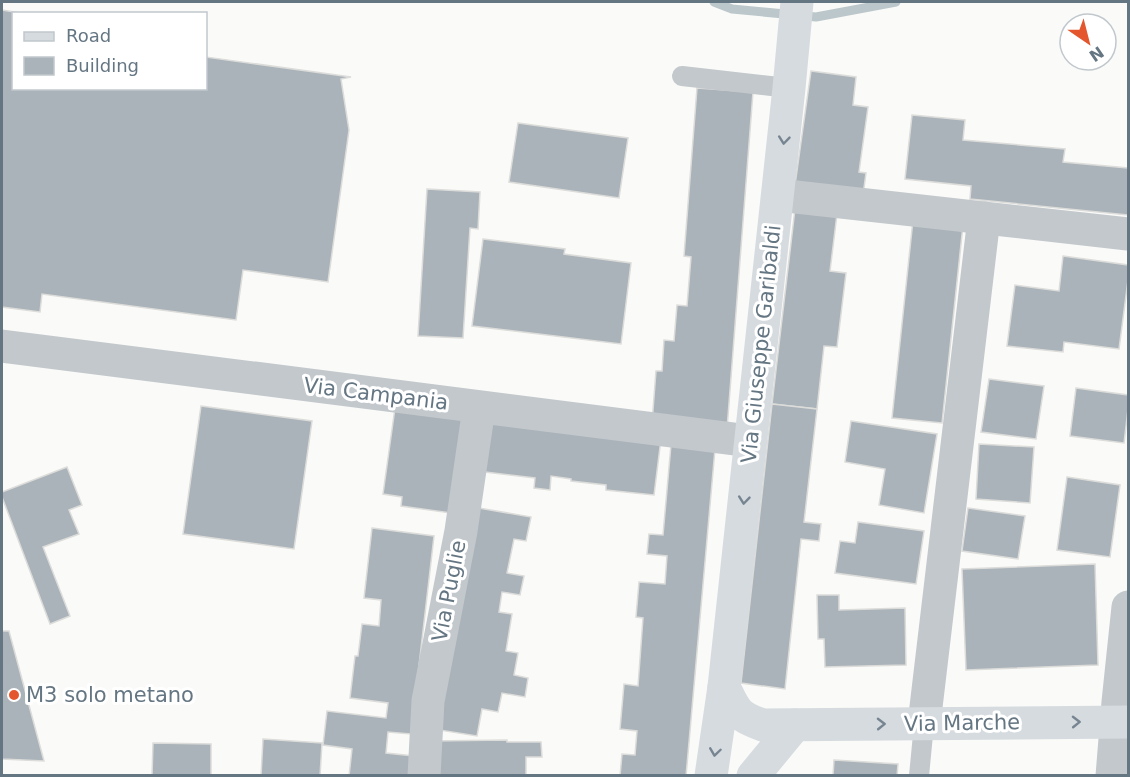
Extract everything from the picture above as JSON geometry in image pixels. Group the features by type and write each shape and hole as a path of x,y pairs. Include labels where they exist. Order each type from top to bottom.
{"main road":[{"name":"Via Giuseppe Garibaldi","path":"711,776 724,687 797,2"},
{"name":"Via Marche","path":"724,687 736,710 747,720 763,725 1122,722"},
{"path":"753,776 795,725"}],"street":[{"path":"778,195 1128,234"},
{"path":"924,724 984,218"},
{"name":"Via Campania","path":"2,346 750,441"},
{"name":"Via Puglie","path":"424,776 428,701 461,531 479,408"},
{"path":"1112,776 1122,722 1128,606"}],"lane":[{"path":"682,76 791,74"},
{"path":"919,776 924,724"}],"building":[{"path":"2,10 14,12 12,12 12,90 207,90 207,57 351,77 341,79 349,130 328,282 243,270 236,320 42,294 40,312 2,307"},
{"path":"811,71 856,77 853,105 868,107 859,172 866,173 863,195 795,185"},
{"path":"697,88 753,92 727,429 652,423 656,371 662,371 664,340 674,341 677,305 687,306 691,257 684,256"},
{"path":"912,115 965,120 963,140 1065,149 1063,162 1128,168 1128,215 970,199 971,186 905,179"},
{"path":"518,123 628,138 619,198 509,182"},
{"path":"427,189 480,192 478,229 470,228 463,338 418,336"},
{"path":"795,209 837,214 830,271 846,273 837,347 824,346 817,409 772,404"},
{"path":"913,220 963,225 942,423 892,418"},
{"path":"483,239 565,249 564,254 631,263 621,344 472,326"},
{"path":"1063,256 1128,265 1119,349 1064,342 1063,352 1007,346 1015,285 1059,291"},
{"path":"989,379 1044,386 1036,439 981,432"},
{"path":"1076,388 1128,395 1124,443 1070,436"},
{"path":"772,404 817,409 804,522 821,524 819,541 801,539 785,689 741,683"},
{"path":"201,406 312,421 294,549 183,534"},
{"path":"395,408 472,418 458,514 401,506 402,497 383,494"},
{"path":"483,420 661,439 654,495 606,490 606,485 551,476 550,490 534,488 535,478 477,471"},
{"path":"851,421 937,434 924,513 879,505 885,469 845,462"},
{"path":"979,444 1034,447 1030,503 976,499"},
{"path":"671,445 715,449 686,776 620,776 622,754 635,755 637,731 620,729 624,684 638,686 643,618 636,617 639,582 665,584 667,556 647,554 649,534 663,535"},
{"path":"67,467 82,505 69,510 79,534 43,547 70,616 50,624 2,492"},
{"path":"1067,477 1120,485 1110,557 1057,550"},
{"path":"473,507 531,517 526,541 514,539 507,573 524,576 520,595 502,592 499,612 512,614 506,651 518,653 514,675 528,678 525,697 502,693 498,712 482,709 477,736 433,729"},
{"path":"968,508 1025,516 1018,559 962,551"},
{"path":"858,522 924,531 916,584 835,573 840,541 855,543"},
{"path":"372,528 434,536 411,734 388,732 386,753 414,756 412,776 349,776 352,749 323,745 327,711 386,718 388,703 350,698 362,624 379,626 381,600 364,598"},
{"path":"1095,564 1098,665 966,670 962,569"},
{"path":"817,595 839,595 839,610 905,608 906,665 825,667 824,639 818,639"},
{"name":"M3 solo metano","path":"2,631 9,631 44,761 2,759"},
{"path":"263,739 322,743 320,776 261,776"},
{"path":"507,740 507,742 541,742 542,757 526,757 526,776 431,776 431,741"},
{"path":"153,743 211,744 211,776 152,776"},
{"path":"834,760 898,764 897,776 833,776"}],"waterway":[{"path":"714,2 732,9 816,17 896,2"}],"place":[{"name":"M3 solo metano","path":"14,695"}]}
